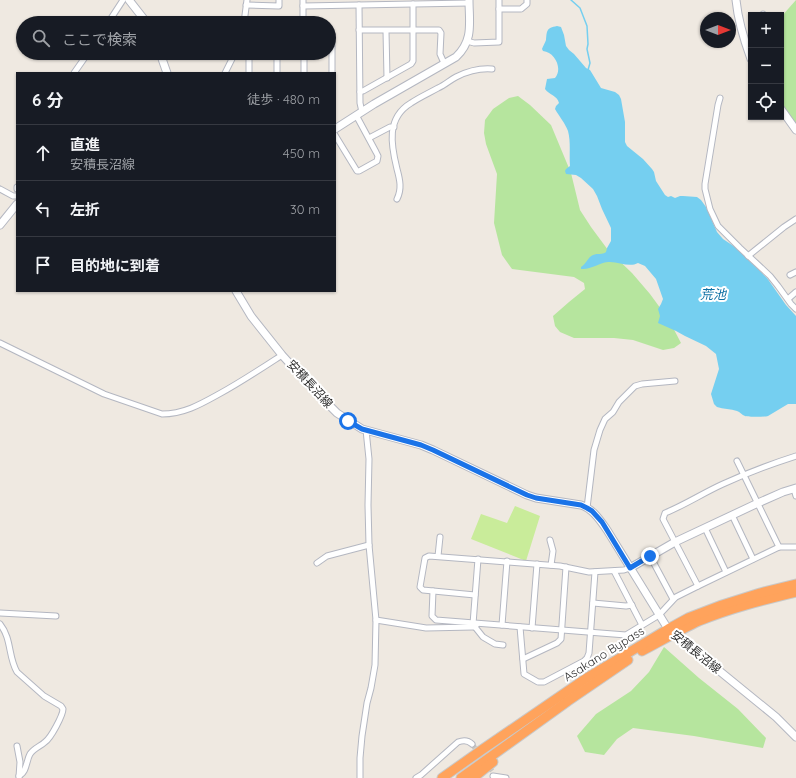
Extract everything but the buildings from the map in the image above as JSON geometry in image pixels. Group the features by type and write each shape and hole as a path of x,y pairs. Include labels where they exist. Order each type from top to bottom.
{"highway":[{"name":"Asakano Bypass","path":"442,778 588,677 672,631 746,604 784,595 795,588"},
{"name":"Asakano Bypass","path":"461,778 620,665 672,631 688,618 760,593 795,588"},
{"path":"473,778 527,735 536,724"}],"main road":[{"path":"129,0 142,16"},
{"path":"736,0 739,18 748,45"},
{"path":"336,127 456,57 463,50 469,35 469,2"},
{"path":"162,60 167,72"},
{"path":"784,112 796,130"},
{"path":"0,225 16,205"},
{"name":"安積長沼線","path":"237,292 251,316 282,355 337,413 355,425 366,430 427,448 527,495 536,498 577,504 592,511 602,522 660,615 672,631 776,717 796,737"},
{"path":"630,568 675,542 732,515 758,503 795,491"}],"street":[{"path":"113,16 123,0"},
{"path":"245,16 247,2 279,6 279,0"},
{"path":"303,0 303,16"},
{"path":"467,41 474,43 499,42 499,0"},
{"path":"499,9 521,9 527,4 527,0"},
{"path":"303,6 359,5 385,2 413,4 469,2"},
{"path":"360,92 411,64 413,61 413,4"},
{"path":"336,137 356,170 358,171 378,161 378,156 359,114 361,108 359,5"},
{"path":"359,30 439,30 441,33 440,54 444,63"},
{"path":"386,31 387,78"},
{"path":"75,72 83,60"},
{"path":"226,72 232,60"},
{"path":"249,60 249,72"},
{"path":"277,60 277,72"},
{"path":"304,60 304,72"},
{"path":"332,60 332,72"},
{"path":"397,199 400,193 400,185 392,149 392,139 398,115 411,102 441,87 456,77 481,68 492,69"},
{"path":"720,98 705,184 710,209 718,226 770,276 796,309"},
{"path":"369,138 390,127 394,127"},
{"path":"0,189 13,196 16,196"},
{"path":"748,256 796,219"},
{"path":"790,275 796,272"},
{"path":"788,299 796,292"},
{"path":"0,343 104,394 162,414 181,412 201,404 249,377 282,355"},
{"path":"587,508 594,450 605,419 613,412 619,402 635,386 675,381"},
{"path":"360,778 362,736 375,665 376,620 369,545 369,459 366,430"},
{"path":"698,586 663,519 664,513 759,468 796,456"},
{"path":"737,461 779,547"},
{"path":"732,515 753,559"},
{"path":"705,528 726,572"},
{"path":"438,556 440,537"},
{"path":"550,540 552,565"},
{"path":"317,563 327,556 369,545"},
{"path":"552,565 556,546"},
{"path":"376,620 420,627 502,625 626,635 660,615 673,599 698,586 779,547 796,547"},
{"path":"475,595 423,590 420,587 425,558 429,556 438,556 507,561 552,565 589,572 614,571 630,568"},
{"path":"650,556 673,599"},
{"path":"478,560 475,595 475,625 482,637 495,644 503,645"},
{"path":"502,625 507,561"},
{"path":"532,628 537,564"},
{"path":"523,659 559,642 561,639 566,567"},
{"path":"614,571 642,625"},
{"path":"520,627 524,674 538,682 544,682 587,658 589,653 595,572"},
{"path":"433,591 432,616 436,620 475,625"},
{"path":"593,603 626,606 632,605"},
{"path":"0,613 56,616"},
{"path":"0,624 8,639 14,668 44,696 61,706 63,711 50,737 46,742 31,753 23,774 19,777"},
{"path":"416,778 458,742 468,741 472,744"},
{"path":"17,746 20,762 19,777"},
{"path":"492,775 506,778"}],"green space":[{"path":"796,0 796,124 784,107 784,14"},
{"path":"518,96 551,125 571,173 580,210 608,250 632,273 669,320 681,343 674,348 663,350 633,340 614,338 574,338 560,332 555,326 553,316 585,289 584,283 574,277 512,269 502,255 494,223 497,174 486,144 484,133 485,120 493,109 509,98"},
{"path":"515,506 540,516 526,561 471,539 481,514 507,523"},
{"path":"664,647 699,678 738,709 766,738 763,748 694,736 633,728 617,739 604,755 585,752 577,736 596,714 631,691 649,672"}],"water":[{"name":"荒池","path":"557,26 561,27 566,46 586,68 590,70 601,88 615,92 619,95 625,122 625,142 627,146 643,159 652,169 656,181 665,195 675,198 680,196 697,197 701,200 706,207 717,232 767,278 786,305 796,316 796,404 788,404 768,416 761,417 745,416 737,411 717,407 714,404 711,394 719,369 716,354 706,346 658,323 660,316 658,309 663,299 656,279 645,266 638,263 627,265 608,262 581,269 581,267 591,256 606,252 611,241 611,228 593,189 581,178 576,175 566,174 565,171 570,166 568,131 555,109 559,103 558,100 545,89 547,79 555,78 558,66 551,54 543,51 542,49 548,30"}],"waterway":[{"path":"571,0 580,8 587,26 587,49 590,63 588,70"}],"tunnel":[{"path":"472,744 492,771"}],"route":[{"path":"348,421 362,429 421,445 527,495 536,498 584,506 592,511 602,522 630,568 650,556"}]}
